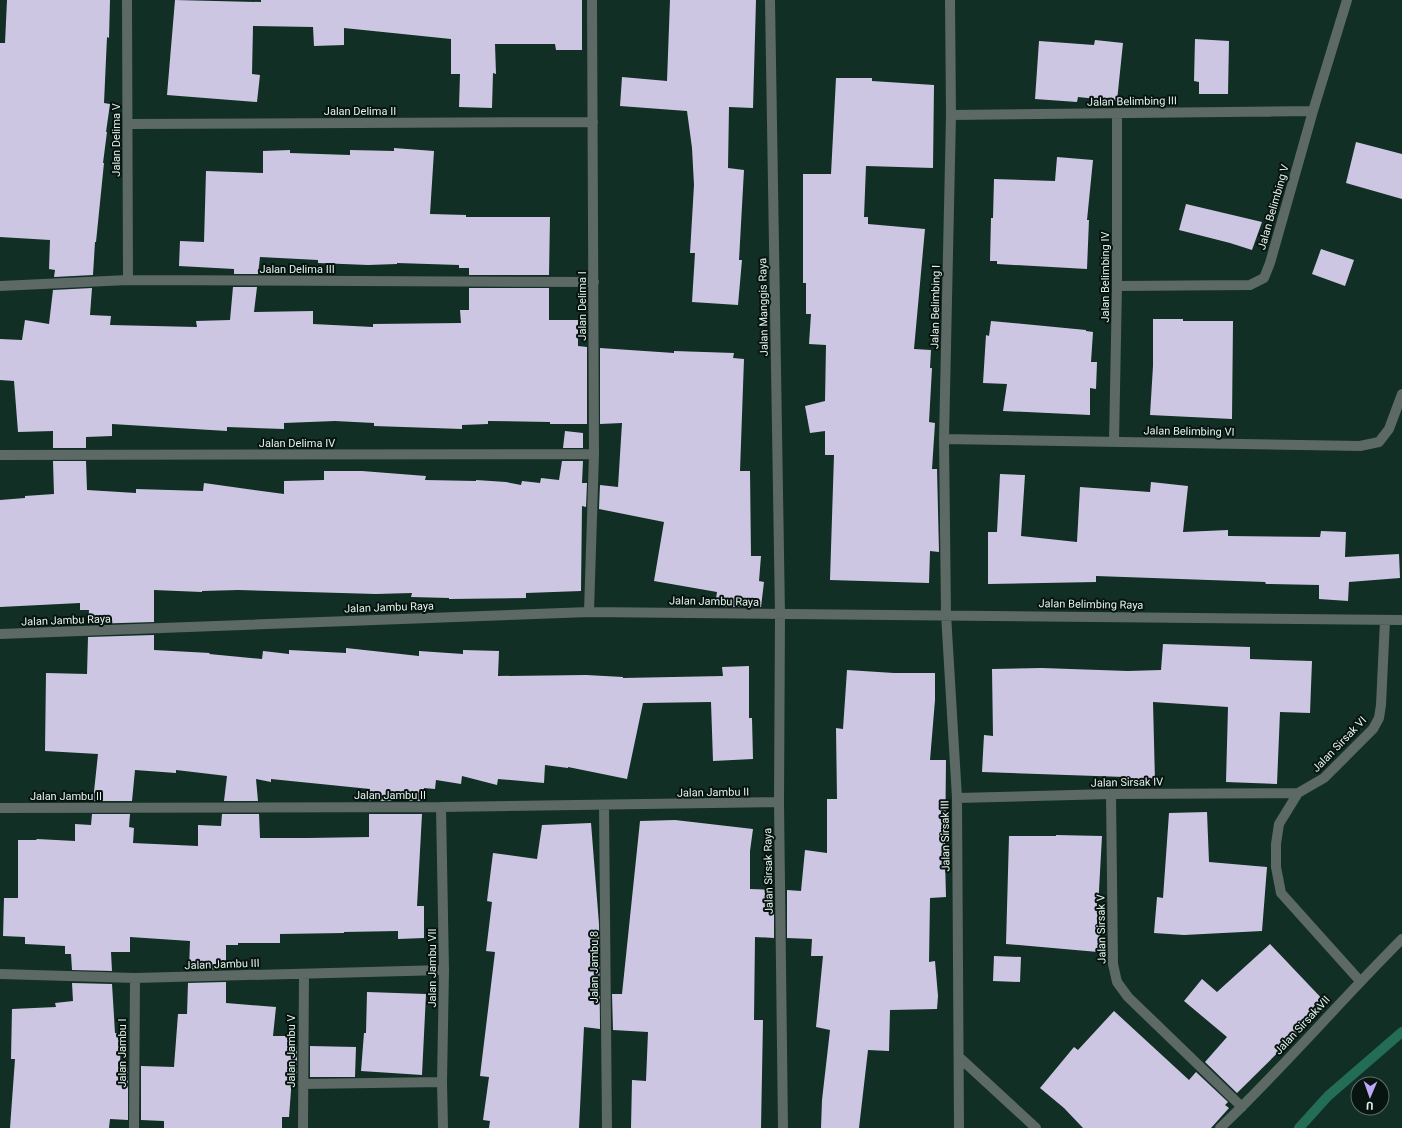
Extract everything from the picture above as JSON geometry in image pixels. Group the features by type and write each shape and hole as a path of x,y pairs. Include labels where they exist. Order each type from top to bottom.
{"street":[{"name":"Jalan Delima V","path":"127,0 128,280"},
{"name":"Jalan Delima I","path":"589,612 594,454 592,0"},
{"name":"Jalan Manggis Raya","path":"770,0 780,614"},
{"name":"Jalan Belimbing I","path":"946,614 944,439 951,115 950,0"},
{"name":"Jalan Belimbing V","path":"1117,286 1250,286 1264,278 1270,263 1313,111 1347,0"},
{"name":"Jalan Belimbing III","path":"951,115 1313,111"},
{"name":"Jalan Belimbing IV","path":"1114,442 1117,286 1116,113"},
{"name":"Jalan Delima II","path":"128,124 593,122"},
{"name":"Jalan Delima III","path":"0,286 128,280 594,282"},
{"name":"Jalan Belimbing VI","path":"944,439 1360,446 1379,442 1389,429 1402,394"},
{"name":"Jalan Delima IV","path":"0,455 594,454"},
{"name":"Jalan Jambu Raya","path":"0,634 589,612 780,614"},
{"name":"Jalan Belimbing Raya","path":"780,614 946,614 1402,620"},
{"name":"Jalan Sirsak Raya","path":"780,614 779,802 783,1128"},
{"name":"Jalan Sirsak III","path":"946,614 957,798 959,1128"},
{"name":"Jalan Sirsak VI","path":"1360,981 1281,893 1276,867 1276,844 1279,824 1298,793 1324,778 1373,729 1379,718 1381,705 1385,620"},
{"name":"Jalan Sirsak IV","path":"957,798 1111,794 1298,793"},
{"name":"Jalan Sirsak V","path":"1111,794 1112,964 1117,982 1128,997 1242,1107"},
{"name":"Jalan Jambu II","path":"0,808 604,806 779,802"},
{"name":"Jalan Jambu 8","path":"604,806 607,1128"},
{"name":"Jalan Jambu VII","path":"441,807 444,970 442,1082 443,1128"},
{"name":"Jalan Sirsak VII","path":"1220,1128 1242,1107 1360,981 1402,939"},
{"name":"Jalan Jambu III","path":"0,974 135,978 444,970"},
{"name":"Jalan Jambu V","path":"303,1128 304,974"},
{"name":"Jalan Jambu I","path":"134,1128 135,978"},
{"path":"959,1057 1036,1128"},
{"path":"303,1084 442,1082"}],"building":[{"path":"7,0 110,0 109,38 107,37 104,103 110,104 95,242 93,275 54,277 55,270 49,269 50,240 0,237 0,43 5,43"},
{"path":"175,0 261,2 261,0 582,0 582,50 556,50 555,44 495,44 496,74 493,73 492,108 459,107 460,74 451,74 451,39 344,28 344,45 314,46 313,27 253,26 252,74 260,75 257,102 167,95"},
{"path":"670,0 756,0 753,108 729,107 728,168 744,170 739,260 742,260 738,305 692,302 695,253 690,253 694,185 692,148 687,111 620,106 622,77 667,81"},
{"path":"1195,39 1229,41 1228,94 1199,94 1199,82 1194,81"},
{"path":"1095,40 1123,43 1117,101 1078,97 1077,102 1035,99 1039,41 1094,45"},
{"path":"836,78 872,78 872,81 934,85 933,168 866,166 864,217 868,217 868,224 925,229 914,349 931,350 930,368 932,368 929,422 935,423 932,469 937,469 939,552 930,551 929,583 830,580 834,455 825,455 825,431 810,433 805,406 825,401 826,345 809,344 811,314 806,314 806,283 803,283 803,174 831,174"},
{"path":"1356,142 1402,154 1402,199 1346,183"},
{"path":"394,148 434,151 430,214 466,215 466,217 550,217 549,275 469,275 469,268 459,268 459,265 397,263 368,265 318,263 318,260 260,257 258,274 234,274 234,269 179,266 180,241 204,242 206,171 263,173 263,151 290,150 290,153 350,155 350,150 394,151"},
{"path":"1057,157 1093,160 1087,220 1089,220 1087,269 997,264 997,261 990,261 994,179 1055,181"},
{"path":"1186,204 1262,222 1252,250 1179,230"},
{"path":"1321,249 1354,260 1345,286 1312,274"},
{"path":"233,287 257,287 254,312 313,311 313,324 373,327 373,324 461,323 460,310 469,310 469,288 549,288 549,320 578,320 578,346 587,347 587,424 488,421 488,424 462,425 462,429 374,426 374,423 335,421 284,423 284,429 227,427 227,431 112,424 112,436 86,437 86,448 53,448 53,431 18,432 14,381 0,380 0,339 22,340 25,320 49,324 53,290 92,288 90,315 111,316 110,325 197,327 196,321 230,320"},
{"path":"1153,319 1183,319 1183,321 1233,321 1232,419 1150,415 1153,366"},
{"path":"991,321 1086,330 1093,332 1091,362 1097,362 1096,389 1090,388 1090,415 1003,411 1007,384 983,383 986,335 989,336"},
{"path":"600,348 674,353 674,351 734,353 733,358 744,359 740,471 750,471 751,556 761,556 759,581 764,582 761,607 728,607 715,605 717,592 654,581 664,522 599,509 600,485 618,487 622,423 600,424"},
{"path":"565,431 583,433 583,448 563,448"},
{"path":"53,461 86,461 87,490 136,493 136,489 203,491 204,483 284,494 284,481 324,480 324,471 362,471 426,476 425,480 476,480 506,482 521,485 522,481 540,483 541,478 559,480 562,461 583,461 582,483 587,483 586,507 582,506 581,591 526,593 526,598 449,599 411,597 412,593 376,594 238,590 202,592 154,590 154,622 88,624 89,610 80,610 80,603 0,607 0,500 25,498 25,496 54,494"},
{"path":"1000,474 1025,475 1021,536 1077,542 1080,487 1150,492 1151,482 1188,486 1183,532 1228,530 1228,536 1320,537 1321,531 1346,532 1345,557 1399,554 1400,578 1349,582 1348,601 1319,599 1319,585 1266,584 1265,582 1096,576 1096,582 988,584 988,532 997,532"},
{"path":"154,635 154,650 210,653 209,654 262,659 263,651 289,654 289,650 346,653 346,648 419,656 419,651 463,654 463,650 499,651 498,676 586,675 623,678 723,676 722,667 749,666 749,718 752,718 753,759 713,761 711,702 643,703 627,779 568,767 545,765 544,783 498,779 497,785 462,776 461,784 436,780 435,789 424,788 423,801 369,801 370,789 271,779 271,782 256,779 258,801 224,801 227,776 176,770 176,773 135,770 132,801 93,801 98,754 45,751 46,673 87,674 88,637"},
{"path":"1163,644 1250,647 1250,659 1312,661 1310,713 1280,712 1277,784 1226,782 1228,707 1153,702 1155,781 1125,781 1125,777 982,772 984,735 993,736 992,669 1042,668 1128,671 1161,670"},
{"path":"847,670 894,673 935,673 935,700 930,760 946,760 946,897 930,898 929,962 935,961 938,996 937,1009 890,1010 889,1051 868,1050 859,1128 821,1128 822,1100 830,1030 816,1027 823,956 811,956 812,939 787,938 787,890 801,891 805,850 827,853 827,799 837,799 836,728 843,729"},
{"path":"1207,812 1209,862 1267,867 1262,931 1184,935 1154,933 1157,897 1163,898 1169,813"},
{"path":"92,814 130,814 129,827 134,828 133,843 198,846 198,825 221,826 222,814 259,814 260,838 308,838 369,837 369,814 422,814 417,906 424,906 424,938 398,939 398,931 280,934 280,943 238,943 238,945 226,945 226,969 189,970 190,941 130,937 130,952 111,952 112,971 72,970 71,954 65,954 65,946 25,944 25,937 3,936 4,898 18,898 18,840 37,839 75,841 75,824 91,825"},
{"path":"675,820 753,829 750,851 750,889 774,890 774,938 755,937 754,1020 763,1020 761,1128 631,1128 632,1080 646,1081 648,1032 613,1030 612,994 622,994 640,821"},
{"path":"591,823 599,924 600,1029 584,1027 579,1128 489,1128 490,1121 483,1120 489,1077 480,1076 495,952 486,951 492,902 487,901 493,853 537,859 542,825"},
{"path":"1009,836 1102,836 1097,926 1101,926 1098,952 1006,944"},
{"path":"1270,944 1327,1004 1237,1093 1205,1062 1227,1037 1184,1001 1202,979 1217,992"},
{"path":"994,956 1021,957 1020,982 993,981"},
{"path":"226,982 226,1003 276,1007 273,1036 294,1036 293,1045 297,1045 297,1077 292,1077 289,1117 282,1117 282,1128 164,1128 164,1121 141,1120 141,1066 174,1067 178,1014 187,1014 188,983"},
{"path":"72,983 112,984 115,1033 121,1034 120,1065 128,1065 128,1120 110,1119 109,1128 10,1128 15,1059 11,1059 12,1009 56,1007 55,1003 73,1001"},
{"path":"367,992 426,994 422,1075 361,1071 364,1033 366,1033"},
{"path":"1114,1011 1189,1080 1196,1072 1228,1102 1225,1105 1229,1108 1211,1128 1083,1128 1064,1108 1040,1088 1074,1047 1078,1050"},
{"path":"310,1046 356,1047 355,1077 310,1077"}],"waterway":[{"path":"1299,1128 1328,1096 1402,1032"}]}
